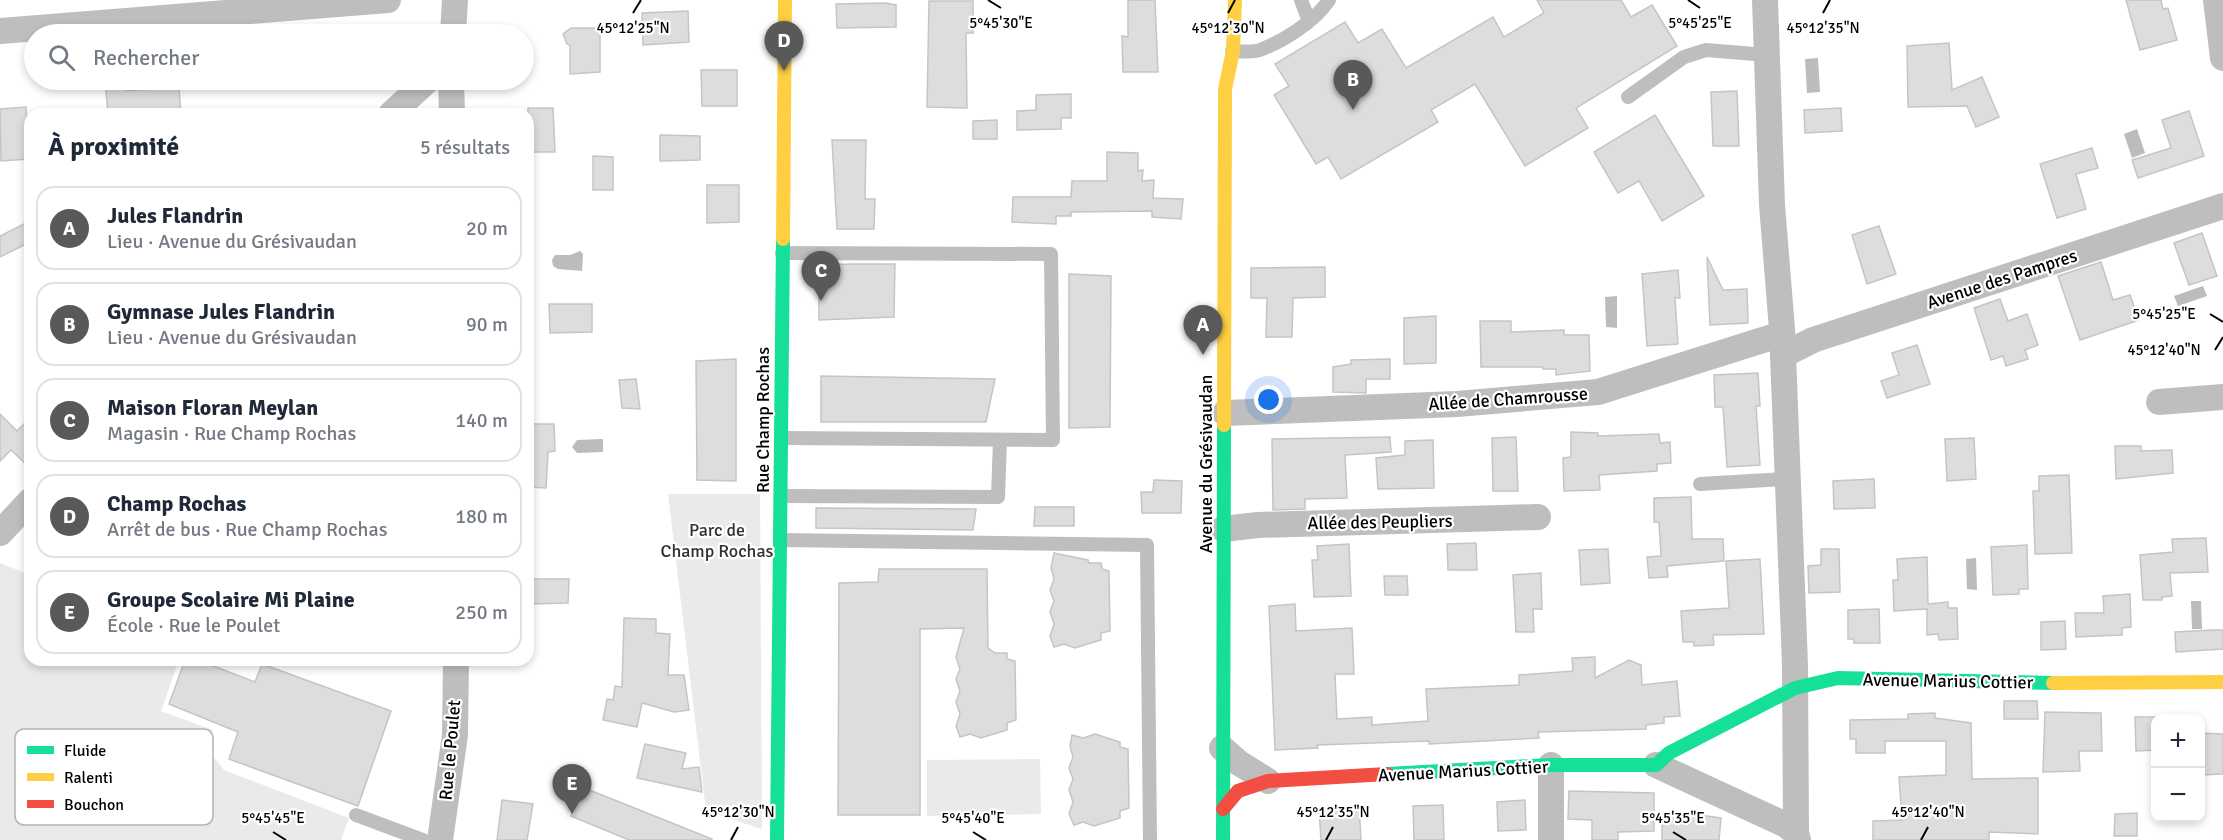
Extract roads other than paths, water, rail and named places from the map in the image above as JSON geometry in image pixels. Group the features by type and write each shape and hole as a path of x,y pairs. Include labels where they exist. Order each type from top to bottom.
{"street":[{"path":"88,24 388,0"},
{"path":"453,24 454,0"},
{"name":"Rue Champ Rochas","path":"777,840 785,0"},
{"name":"Avenue du Grésivaudan","path":"1223,840 1225,89 1233,51 1235,0"},
{"path":"1656,765 1793,832 1795,688 1782,344 1772,205 1765,0"},
{"path":"2216,0 2223,58"},
{"path":"0,31 24,29"},
{"name":"Avenue du Grésivaudan","path":"1218,48 1218,68 1225,89"},
{"path":"398,108 417,90"},
{"path":"452,90 452,108"},
{"name":"Avenue des Pampres","path":"1782,344 1813,340 2223,206"},
{"name":"Allée de Chamrousse","path":"1225,413 1457,404 1598,392 1782,344"},
{"path":"2159,402 2223,397"},
{"path":"0,533 24,507"},
{"name":"Allée des Peupliers","path":"1223,529 1258,525 1538,517"},
{"name":"Rue le Poulet","path":"440,840 455,735 456,666"},
{"name":"Avenue Marius Cottier","path":"1223,808 1238,791 1268,781 1551,765 1656,765 1669,753 1795,688 1816,686 1825,680 1839,678 2101,684 2223,682"},
{"path":"1688,743 1684,761 1688,781"},
{"path":"1222,748 1239,763 1268,781"},
{"path":"1551,765 1551,840"}],"lane":[{"path":"1301,0 1309,21"},
{"path":"1218,48 1233,51 1258,51 1309,21 1323,10 1329,0"},
{"path":"1628,98 1684,57 1706,50 1767,55"},
{"path":"781,438 1053,440 1051,254 782,253"},
{"path":"781,496 998,497 1000,440"},
{"path":"1700,484 1786,479"},
{"path":"781,540 1147,545 1150,840"},
{"path":"356,815 423,840"}],"place":[{"name":"Champ Rochas","path":"784,71"},
{"name":"Gymnase Jules Flandrin","path":"1353,110"},
{"name":"Maison Floran Meylan","path":"821,301"},
{"name":"Jules Flandrin","path":"1203,355"},
{"name":"Groupe Scolaire Mi Plaine","path":"572,814"}],"park label":[{"name":"Parc de Champ Rochas","path":"717,540"}]}
